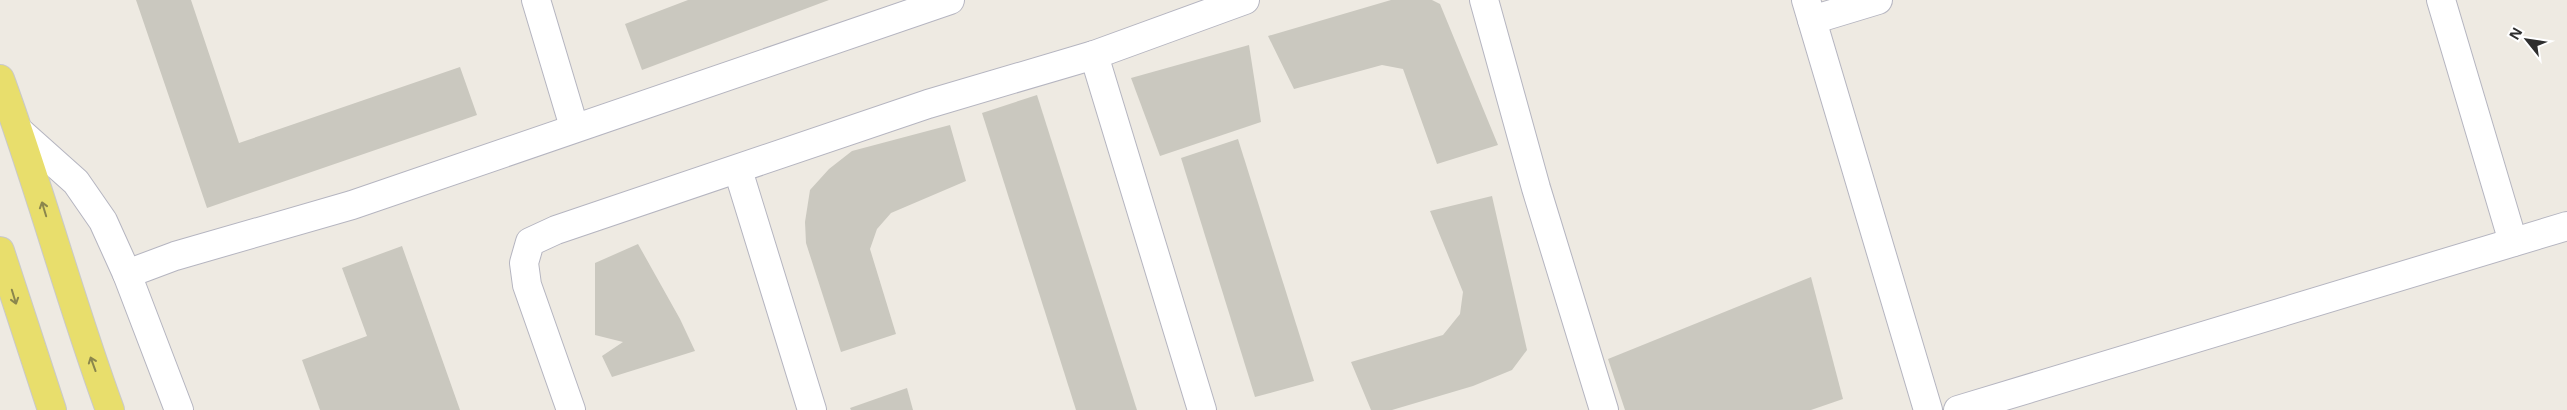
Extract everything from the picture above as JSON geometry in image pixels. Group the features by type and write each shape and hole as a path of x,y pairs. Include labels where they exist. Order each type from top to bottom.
{"main road":[{"path":"0,79 20,132 84,339 110,410"},
{"path":"0,251 52,410"}],"street":[{"path":"536,0 574,127"},
{"path":"127,274 176,256 352,205 574,127 950,0"},
{"path":"572,410 527,285 524,263 530,242 556,230 738,170 928,104 1094,55 1245,0"},
{"path":"1484,0 1599,408"},
{"path":"1878,0 1809,10 1928,410"},
{"path":"2441,0 2513,242"},
{"path":"1094,55 1202,410"},
{"path":"20,132 76,182 103,221 127,274 178,410"},
{"path":"738,170 812,410"},
{"path":"1958,410 2567,226"}],"building":[{"path":"136,0 191,0 239,143 460,67 477,115 207,208"},
{"path":"688,0 829,0 642,70 625,24"},
{"path":"1391,0 1432,0 1440,4 1498,145 1437,164 1403,69 1382,65 1294,89 1268,36"},
{"path":"1249,45 1261,122 1160,156 1131,78"},
{"path":"1037,95 1137,410 1076,410 982,113"},
{"path":"950,125 966,181 891,213 877,229 870,249 896,334 841,352 806,243 805,222 810,190 829,169 852,151"},
{"path":"1238,139 1314,381 1255,397 1181,158"},
{"path":"1492,196 1527,350 1512,370 1473,386 1392,410 1371,410 1351,362 1443,335 1460,314 1463,292 1430,211"},
{"path":"638,244 680,319 695,351 612,377 602,356 623,342 595,335 595,263"},
{"path":"402,246 460,410 320,410 302,360 367,336 342,268"},
{"path":"1811,277 1843,399 1811,410 1625,410 1608,359"},
{"path":"907,388 913,410 851,410 850,408"}]}
